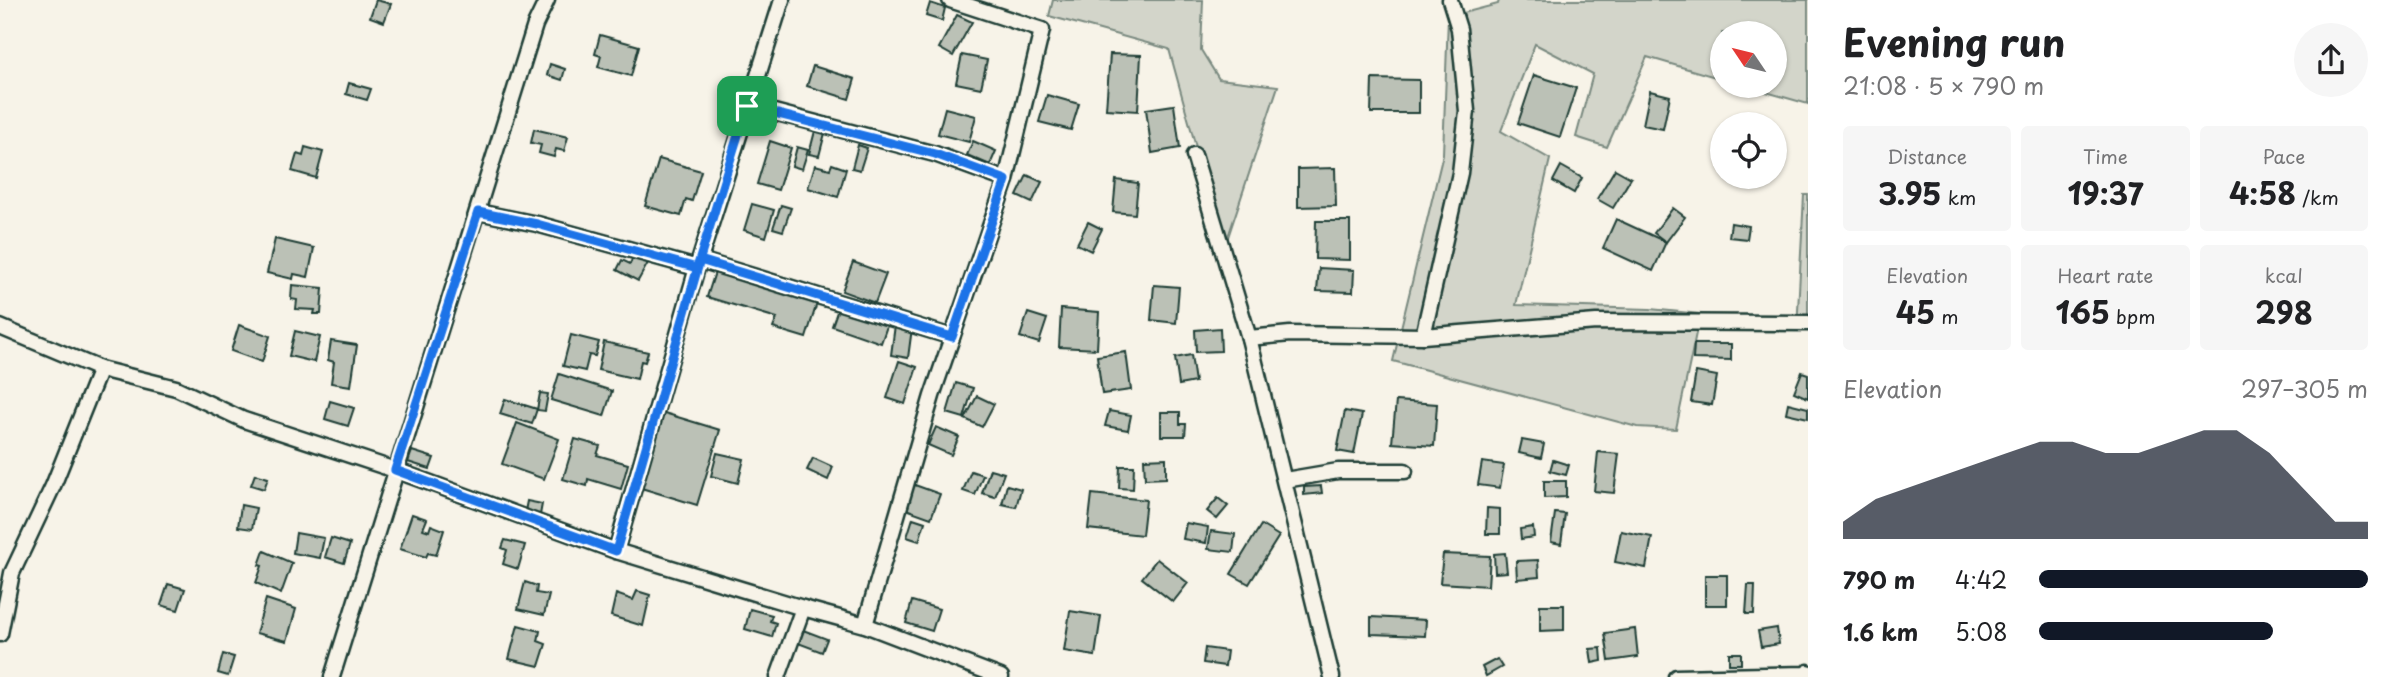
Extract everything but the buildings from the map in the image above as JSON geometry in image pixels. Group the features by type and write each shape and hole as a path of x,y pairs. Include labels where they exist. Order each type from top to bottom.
{"street":[{"path":"332,677 535,24 547,0"},
{"path":"616,551 699,264 782,0"},
{"path":"865,625 932,396 1006,180 1042,30 950,0"},
{"path":"1423,336 1460,173 1467,111 1459,29 1450,0"},
{"path":"747,106 935,154 1006,180"},
{"path":"1194,155 1249,338 1332,677"},
{"path":"478,212 699,264 952,337"},
{"path":"1249,338 1290,334 1423,336 1596,322 1808,323"},
{"path":"0,327 100,369 176,388 243,420 395,470 616,551 865,625 1001,677"},
{"path":"0,634 12,573 53,486 100,369"},
{"path":"1285,480 1338,471 1405,471"},
{"path":"778,677 803,608"},
{"path":"1676,677 1808,672"}],"shaded area":[{"path":"1053,0 1203,0 1201,50 1219,79 1278,86 1224,249 1169,49 1049,16"},
{"path":"1499,0 1808,0 1808,104 1787,98 1787,21 1710,21 1710,75 1647,57 1607,147 1576,137 1593,74 1535,44 1501,131 1550,159 1516,305 1650,309 1700,314 1676,429 1637,427 1393,361 1443,154 1448,17 1498,4"},
{"path":"1804,195 1808,195 1808,330 1797,330"}],"route":[{"path":"747,106 935,154 1006,180 952,337 700,260 616,551 395,470 478,212 537,224 697,268 747,106"}]}
